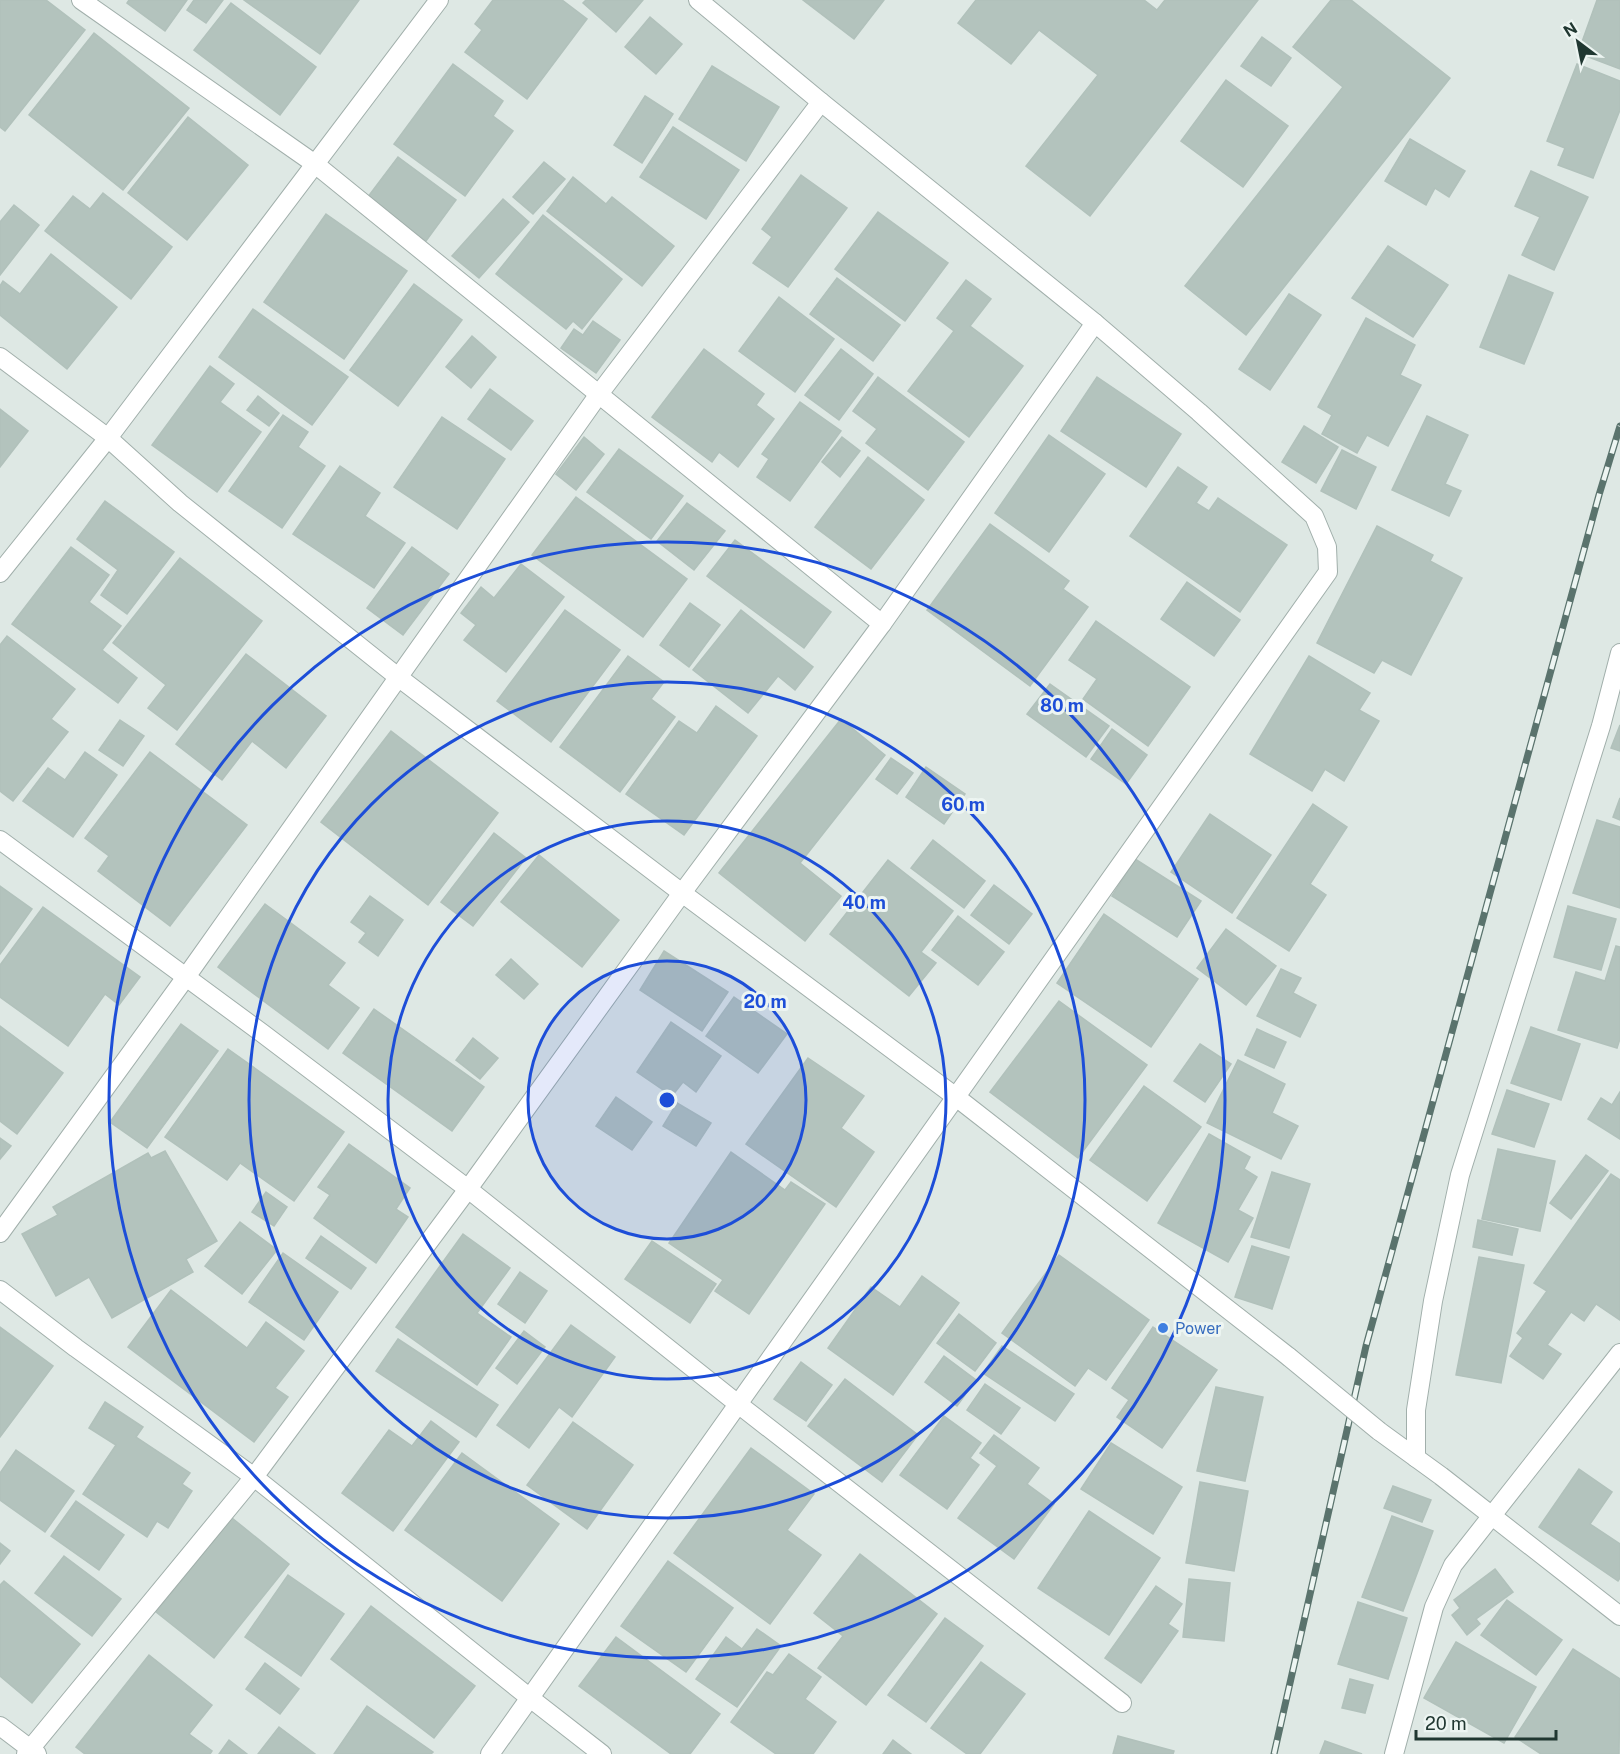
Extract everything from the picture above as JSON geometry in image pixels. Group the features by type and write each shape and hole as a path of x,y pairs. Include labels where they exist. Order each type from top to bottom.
{"street":[{"path":"81,0 315,164 882,624"},
{"path":"0,573 108,438 439,0"},
{"path":"490,1754 1328,572 1327,547 1314,516 1199,412 1095,323 698,0"},
{"path":"0,1233 186,977 599,394 821,102"},
{"path":"0,1726 31,1752 254,1477 468,1189 682,892 882,624 1095,323"},
{"path":"0,357 108,438 180,503 398,677 957,1097 1289,1357 1379,1431 1620,1616"},
{"path":"1416,1458 1416,1410 1433,1301 1460,1175 1600,726 1620,653"},
{"path":"0,840 468,1189 738,1404 1122,1702"},
{"path":"0,1290 254,1477 602,1754"},
{"path":"1394,1754 1434,1607 1453,1565 1620,1353"}],"building":[{"path":"0,0 46,0 85,30 5,131 0,127"},
{"path":"129,0 187,0 165,31 127,3"},
{"path":"194,0 223,0 206,23 187,10"},
{"path":"244,0 359,0 320,54"},
{"path":"493,0 562,0 587,19 527,99 465,52 482,30 475,24"},
{"path":"586,0 643,0 616,32 583,3"},
{"path":"803,0 884,0 854,39"},
{"path":"976,0 1144,0 1157,10 1165,0 1258,0 1090,216 1026,166 1098,75 1039,30 1011,64 958,23"},
{"path":"1331,0 1351,0 1450,78 1246,335 1185,286 1343,87 1293,47"},
{"path":"1597,0 1620,0 1620,69 1578,53"},
{"path":"231,3 316,67 280,115 194,50"},
{"path":"650,17 682,44 656,74 625,47"},
{"path":"94,33 189,108 123,190 29,115"},
{"path":"1262,37 1291,58 1271,86 1241,66"},
{"path":"453,64 503,101 493,116 513,131 465,196 394,144"},
{"path":"1577,64 1620,81 1620,110 1593,178 1558,165 1565,148 1547,141"},
{"path":"712,66 779,107 746,161 679,119"},
{"path":"1226,80 1288,126 1243,187 1181,141"},
{"path":"645,96 673,114 642,163 614,145"},
{"path":"188,117 248,165 187,240 128,193"},
{"path":"673,127 739,170 706,219 640,177"},
{"path":"1410,139 1465,171 1449,197 1435,188 1426,205 1385,181"},
{"path":"398,157 456,200 426,241 367,198"},
{"path":"544,162 565,179 533,214 513,197"},
{"path":"1531,171 1588,197 1554,270 1522,255 1540,217 1515,206"},
{"path":"801,175 847,208 788,287 753,263 772,237 762,229"},
{"path":"573,177 606,204 612,197 674,246 642,286 547,211"},
{"path":"103,193 172,247 131,299 45,231 73,196 90,209"},
{"path":"503,199 529,222 479,278 452,256"},
{"path":"14,205 39,225 0,275 0,222"},
{"path":"878,212 948,263 905,321 835,269"},
{"path":"326,214 407,271 344,359 264,302"},
{"path":"543,215 622,279 582,329 573,321 566,329 496,274"},
{"path":"1388,246 1448,285 1413,337 1352,298"},
{"path":"51,254 117,307 67,369 0,315 0,286 3,281 20,294"},
{"path":"1509,275 1553,293 1524,364 1480,347"},
{"path":"837,278 900,325 873,361 810,314"},
{"path":"966,280 991,299 970,326 1023,366 969,437 908,391 954,331 937,318"},
{"path":"414,284 462,320 398,406 350,370"},
{"path":"1289,294 1321,315 1270,390 1239,369"},
{"path":"779,297 834,339 795,392 739,351"},
{"path":"253,309 348,377 312,425 219,357"},
{"path":"1366,318 1415,345 1400,375 1421,385 1388,446 1367,435 1357,453 1322,434 1332,415 1318,407"},
{"path":"593,321 620,340 596,373 561,348 574,329 583,335"},
{"path":"472,336 496,357 471,388 446,367"},
{"path":"704,349 764,394 756,405 774,419 738,467 719,452 712,462 652,417"},
{"path":"841,349 873,374 839,420 805,395"},
{"path":"210,366 234,384 220,402 261,432 217,492 152,445"},
{"path":"878,377 964,442 928,490 866,443 877,429 853,411"},
{"path":"1097,377 1181,434 1146,487 1061,431"},
{"path":"490,389 533,421 511,450 468,419"},
{"path":"258,396 279,413 269,426 247,410"},
{"path":"800,402 841,431 790,501 757,477 769,459 762,454"},
{"path":"0,409 28,431 0,467"},
{"path":"283,415 308,432 298,447 325,466 282,528 229,491"},
{"path":"1427,416 1468,435 1445,484 1461,491 1449,516 1392,490"},
{"path":"442,417 505,459 457,529 394,487"},
{"path":"1304,426 1338,447 1316,483 1282,462"},
{"path":"1049,435 1105,474 1049,552 995,513"},
{"path":"584,437 604,454 576,490 556,474"},
{"path":"842,437 860,451 840,477 822,462"},
{"path":"619,449 683,496 651,539 587,492"},
{"path":"1342,450 1376,467 1356,509 1321,491"},
{"path":"868,457 924,500 871,569 815,527"},
{"path":"340,466 380,493 365,516 405,543 374,588 293,534"},
{"path":"1178,467 1207,487 1196,503 1209,511 1218,498 1287,545 1240,612 1130,536"},
{"path":"576,497 687,579 643,637 532,555"},
{"path":"105,501 174,552 127,614 101,595 118,570 77,539"},
{"path":"687,503 725,531 694,570 657,541"},
{"path":"990,524 1069,581 1063,589 1088,607 1030,686 927,610"},
{"path":"1377,526 1433,555 1430,561 1462,578 1411,675 1382,660 1374,673 1317,643"},
{"path":"735,540 831,612 804,648 707,576"},
{"path":"71,547 109,575 89,602 121,626 102,650 137,678 118,703 12,624"},
{"path":"412,547 449,574 403,635 367,608"},
{"path":"180,558 262,621 177,730 148,708 166,685 113,643"},
{"path":"521,564 564,597 506,672 464,640 476,625 461,613 481,587 494,598"},
{"path":"1187,582 1240,620 1214,656 1161,619"},
{"path":"690,603 720,625 689,667 660,645"},
{"path":"565,610 620,650 551,742 497,701"},
{"path":"741,610 813,667 795,690 778,676 748,713 693,670"},
{"path":"1096,621 1190,687 1148,746 1083,699 1097,679 1069,660"},
{"path":"7,636 75,689 51,719 68,732 13,801 0,791 0,645"},
{"path":"246,654 326,716 286,768 252,741 222,780 176,744"},
{"path":"628,656 664,682 651,699 675,717 620,792 560,747"},
{"path":"1309,656 1370,693 1359,710 1379,721 1344,781 1325,769 1312,791 1250,754"},
{"path":"1050,684 1109,726 1086,757 1027,714"},
{"path":"716,706 757,736 684,835 626,794 679,721 697,733"},
{"path":"841,719 885,755 800,863 841,896 805,941 719,873"},
{"path":"120,720 144,736 123,766 99,750"},
{"path":"1620,725 1620,751 1611,748"},
{"path":"1112,729 1147,755 1126,784 1091,759"},
{"path":"391,731 498,813 428,905 321,822"},
{"path":"85,752 117,775 73,837 23,801 48,768 65,780"},
{"path":"150,752 247,825 170,926 98,871 109,856 85,838"},
{"path":"891,758 913,773 897,794 876,779"},
{"path":"926,767 965,794 944,824 906,797"},
{"path":"1620,798 1620,820 1613,817"},
{"path":"1313,804 1347,827 1310,884 1326,895 1289,951 1237,918"},
{"path":"1210,814 1271,855 1232,913 1171,872"},
{"path":"1597,820 1620,827 1620,908 1573,893"},
{"path":"494,833 526,858 473,926 441,902"},
{"path":"933,840 985,881 964,908 911,868"},
{"path":"539,855 619,920 582,967 501,902"},
{"path":"1135,859 1201,901 1177,937 1112,896"},
{"path":"888,860 953,911 921,952 936,963 909,996 830,934"},
{"path":"994,885 1032,914 1009,944 971,915"},
{"path":"0,886 32,909 0,954"},
{"path":"370,896 403,920 378,956 359,942 366,933 351,922"},
{"path":"265,904 345,963 328,985 359,1008 328,1049 218,967"},
{"path":"1568,906 1616,919 1601,970 1554,957"},
{"path":"43,907 140,977 119,1005 105,994 68,1046 0,997 0,965"},
{"path":"1104,914 1198,979 1151,1047 1057,983"},
{"path":"958,916 1004,952 978,985 932,950"},
{"path":"1226,929 1276,966 1246,1005 1197,968"},
{"path":"1616,946 1620,947 1620,1039 1617,1048 1558,1030 1576,972 1605,981"},
{"path":"664,951 728,992 702,1031 640,990"},
{"path":"511,959 538,984 524,999 496,975"},
{"path":"1281,969 1301,978 1293,993 1316,1005 1300,1037 1257,1016"},
{"path":"734,997 787,1034 758,1073 706,1036"},
{"path":"1059,1001 1147,1065 1078,1158 990,1092"},
{"path":"374,1009 484,1087 452,1131 343,1053"},
{"path":"671,1022 721,1056 696,1092 683,1082 672,1096 637,1072"},
{"path":"181,1024 218,1051 147,1148 110,1122"},
{"path":"0,1026 63,1073 17,1134 0,1121"},
{"path":"1531,1027 1580,1044 1561,1100 1511,1083"},
{"path":"1257,1029 1286,1042 1274,1068 1245,1055"},
{"path":"473,1038 498,1058 480,1079 456,1060"},
{"path":"1200,1044 1231,1064 1205,1102 1174,1081"},
{"path":"228,1049 344,1132 294,1201 240,1163 227,1180 165,1137"},
{"path":"808,1058 864,1096 841,1128 874,1152 836,1207 746,1144"},
{"path":"1238,1060 1285,1084 1272,1113 1298,1126 1281,1159 1207,1123"},
{"path":"1144,1086 1201,1127 1147,1201 1090,1160"},
{"path":"1507,1090 1549,1104 1534,1147 1492,1134"},
{"path":"1620,1092 1620,1139 1588,1119 1601,1098 1612,1105"},
{"path":"616,1097 652,1122 632,1150 596,1126"},
{"path":"677,1103 711,1123 696,1146 663,1126"},
{"path":"1209,1134 1250,1157 1244,1169 1257,1177 1238,1210 1253,1218 1228,1262 1158,1223"},
{"path":"0,1138 11,1146 0,1159"},
{"path":"349,1144 410,1188 396,1209 408,1217 376,1263 314,1218 330,1195 318,1187"},
{"path":"1498,1149 1555,1161 1540,1231 1482,1219"},
{"path":"165,1151 217,1241 186,1259 193,1272 112,1318 89,1277 56,1296 22,1234 58,1215 53,1207 148,1153 151,1158"},
{"path":"731,1152 785,1190 791,1182 825,1204 749,1314 715,1291 723,1280 669,1243"},
{"path":"1586,1155 1608,1171 1571,1219 1550,1203"},
{"path":"1272,1172 1310,1184 1289,1248 1251,1237"},
{"path":"1611,1174 1620,1180 1620,1320 1596,1304 1584,1321 1571,1312 1547,1345 1561,1354 1543,1379 1510,1356 1523,1338 1517,1333 1547,1291 1534,1283"},
{"path":"266,1192 287,1207 274,1226 252,1212"},
{"path":"1478,1220 1518,1229 1512,1255 1473,1247"},
{"path":"240,1222 277,1250 242,1294 205,1266"},
{"path":"463,1234 510,1268 477,1313 511,1337 477,1385 396,1327"},
{"path":"321,1236 366,1268 351,1289 306,1258"},
{"path":"652,1241 716,1284 690,1323 625,1279"},
{"path":"1252,1246 1289,1257 1272,1309 1235,1297"},
{"path":"283,1253 338,1292 304,1340 249,1302"},
{"path":"1059,1255 1149,1320 1106,1380 1088,1368 1075,1386 1002,1333"},
{"path":"1479,1257 1524,1265 1501,1383 1456,1375"},
{"path":"520,1272 547,1291 525,1323 498,1304"},
{"path":"922,1276 959,1303 893,1395 828,1348 871,1287 900,1307"},
{"path":"171,1290 247,1348 266,1322 304,1351 275,1388 288,1397 254,1442 128,1347"},
{"path":"959,1314 996,1343 975,1371 937,1343"},
{"path":"571,1325 615,1357 572,1417 559,1407 529,1448 497,1425"},
{"path":"0,1327 53,1366 0,1437"},
{"path":"1153,1327 1217,1370 1162,1448 1117,1417 1129,1400 1112,1388"},
{"path":"524,1331 545,1347 517,1384 496,1368"},
{"path":"398,1339 498,1405 476,1437 376,1371"},
{"path":"1002,1346 1074,1394 1055,1421 983,1373"},
{"path":"944,1356 976,1380 957,1406 925,1382"},
{"path":"801,1362 832,1385 806,1421 774,1399"},
{"path":"845,1379 918,1435 882,1482 808,1426"},
{"path":"985,1384 1020,1408 1001,1434 967,1410"},
{"path":"1216,1387 1263,1397 1245,1481 1197,1471"},
{"path":"105,1402 143,1427 136,1437 190,1473 182,1484 192,1491 168,1528 157,1521 147,1537 83,1494 116,1445 89,1428"},
{"path":"944,1416 981,1443 970,1458 979,1465 947,1509 900,1475"},
{"path":"431,1421 459,1442 393,1531 342,1493 389,1430 412,1446"},
{"path":"573,1422 633,1465 587,1529 527,1485"},
{"path":"994,1435 1039,1468 1027,1484 1054,1504 1014,1559 958,1518 997,1466 980,1453"},
{"path":"1111,1443 1182,1487 1153,1534 1081,1489"},
{"path":"751,1448 814,1494 787,1530 821,1555 770,1624 674,1553"},
{"path":"16,1450 74,1491 45,1532 0,1500 0,1473"},
{"path":"462,1453 559,1524 502,1601 405,1530"},
{"path":"1579,1469 1612,1492 1590,1524 1620,1544 1620,1578 1618,1581 1539,1527"},
{"path":"1200,1482 1248,1491 1234,1571 1186,1563"},
{"path":"1393,1486 1431,1500 1422,1522 1384,1508"},
{"path":"76,1501 124,1535 99,1570 51,1536"},
{"path":"1089,1511 1160,1558 1109,1635 1038,1588"},
{"path":"1392,1516 1433,1531 1403,1611 1362,1597"},
{"path":"232,1518 289,1564 214,1658 156,1612"},
{"path":"0,1543 10,1551 0,1564"},
{"path":"860,1554 937,1614 866,1705 818,1668 843,1636 814,1613"},
{"path":"64,1556 121,1599 92,1636 35,1593"},
{"path":"668,1561 733,1608 686,1672 621,1626"},
{"path":"1495,1569 1513,1592 1476,1619 1480,1624 1467,1635 1452,1615 1460,1608 1454,1600"},
{"path":"288,1575 344,1614 301,1676 245,1637"},
{"path":"1189,1579 1230,1583 1224,1641 1183,1637"},
{"path":"4,1581 80,1644 32,1703 0,1676 0,1585"},
{"path":"1156,1586 1182,1604 1168,1624 1178,1631 1141,1683 1105,1658"},
{"path":"1507,1600 1562,1640 1536,1675 1481,1635"},
{"path":"1358,1602 1407,1618 1388,1679 1338,1664"},
{"path":"371,1606 475,1686 434,1738 331,1659"},
{"path":"945,1618 983,1646 926,1722 888,1695"},
{"path":"757,1629 781,1646 737,1707 696,1679 726,1637 742,1649"},
{"path":"616,1637 720,1714 690,1754 671,1754 579,1686"},
{"path":"1456,1642 1536,1687 1504,1743 1424,1698"},
{"path":"1573,1649 1620,1679 1619,1754 1541,1754 1515,1737"},
{"path":"789,1654 821,1677 805,1699 836,1722 813,1754 776,1754 731,1722 767,1672 773,1675"},
{"path":"149,1655 212,1705 189,1734 212,1751 210,1754 85,1754 76,1747"},
{"path":"981,1662 1025,1694 980,1754 967,1754 931,1728"},
{"path":"265,1663 299,1689 280,1714 246,1689"},
{"path":"1350,1679 1373,1685 1365,1713 1342,1708"},
{"path":"367,1706 433,1752 431,1754 334,1754"},
{"path":"279,1727 315,1754 258,1754"},
{"path":"1118,1736 1174,1751 1173,1754 1113,1754"},
{"path":"229,1740 247,1754 219,1754"},
{"path":"893,1740 911,1754 883,1754"},
{"path":"1325,1741 1362,1754 1320,1754"}],"railway":[{"path":"1274,1754 1366,1346 1599,495 1620,426"}],"place":[{"name":"Power","path":"1163,1328"}]}
